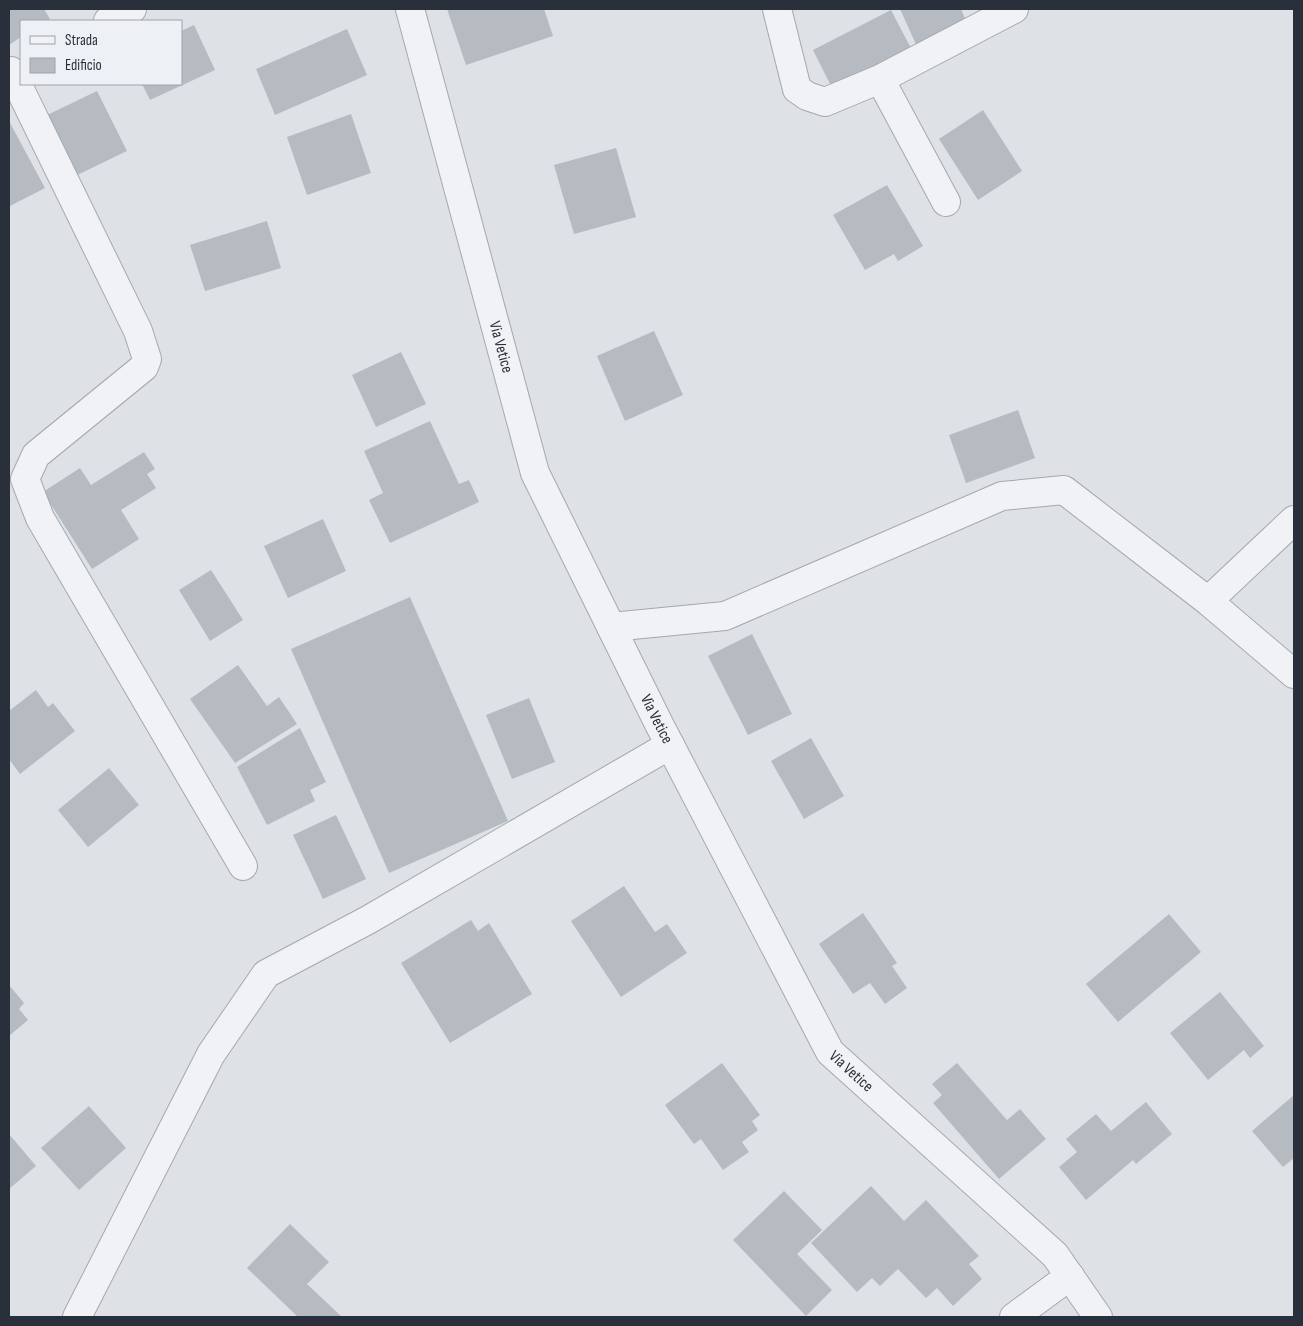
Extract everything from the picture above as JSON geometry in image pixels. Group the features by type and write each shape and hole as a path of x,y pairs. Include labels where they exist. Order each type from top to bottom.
{"street":[{"path":"110,20 132,9"},
{"name":"Via Vetice","path":"410,9 535,473 670,745 830,1052 1055,1255 1098,1317"},
{"path":"777,9 798,89 807,96 825,102 880,78 1014,9"},
{"path":"14,69 20,82"},
{"path":"880,78 946,202"},
{"path":"22,85 138,331 147,360 144,367 36,455 24,480 40,518 243,866"},
{"path":"611,627 725,616 1002,496 1064,490 1208,601 1294,674"},
{"path":"1208,601 1294,520"},
{"path":"77,1317 211,1054 266,974 376,915 670,745"},
{"path":"1014,1317 1070,1276"}],"building":[{"path":"9,9 44,9 50,19 20,20 20,38 9,45"},
{"path":"447,9 544,9 553,36 466,65"},
{"path":"900,9 961,9 966,21 919,51"},
{"path":"891,10 914,54 835,94 813,50"},
{"path":"194,25 215,70 150,100 142,85 182,85 182,31"},
{"path":"347,29 367,75 275,115 256,69"},
{"path":"97,91 127,151 71,178 41,118"},
{"path":"983,110 1022,171 978,200 939,139"},
{"path":"351,114 371,173 307,195 287,137"},
{"path":"9,121 45,188 10,206 9,203"},
{"path":"616,148 636,217 574,234 554,165"},
{"path":"887,185 923,246 898,261 894,254 865,270 833,215"},
{"path":"267,221 281,268 205,291 190,245"},
{"path":"654,331 683,395 625,421 597,356"},
{"path":"401,352 426,404 376,427 352,375"},
{"path":"1018,410 1035,458 966,483 949,435"},
{"path":"430,421 459,484 469,480 479,502 390,543 369,500 383,493 364,451"},
{"path":"144,452 155,469 147,474 156,488 121,510 139,539 92,569 43,492 80,468 91,485"},
{"path":"323,519 346,571 288,598 264,546"},
{"path":"211,570 243,620 210,641 179,590"},
{"path":"410,597 508,821 389,873 291,649"},
{"path":"752,634 792,714 748,735 708,656"},
{"path":"238,665 267,706 279,697 297,724 235,763 190,699"},
{"path":"36,690 48,707 53,703 75,731 20,774 9,759 9,711"},
{"path":"529,698 555,762 512,779 486,715"},
{"path":"300,728 326,782 310,790 315,801 267,825 237,767"},
{"path":"811,738 844,796 804,819 771,761"},
{"path":"109,768 139,805 88,847 58,810"},
{"path":"336,815 366,879 323,899 293,835"},
{"path":"624,886 655,932 667,924 687,953 621,997 571,921"},
{"path":"863,913 897,963 892,966 907,988 885,1004 870,983 853,994 819,944"},
{"path":"1169,914 1201,952 1118,1022 1086,984"},
{"path":"471,920 478,931 489,923 532,994 450,1043 401,963"},
{"path":"9,985 24,1003 19,1009 28,1020 9,1036"},
{"path":"1220,992 1264,1046 1250,1058 1244,1050 1208,1080 1170,1033"},
{"path":"722,1063 760,1115 752,1121 758,1130 742,1142 749,1152 723,1170 701,1139 694,1144 665,1105"},
{"path":"957,1063 1007,1120 1020,1109 1046,1139 999,1179 933,1103 942,1095 932,1084"},
{"path":"1294,1095 1294,1158 1283,1167 1252,1131"},
{"path":"1146,1102 1172,1134 1136,1164 1133,1160 1086,1200 1059,1167 1077,1152 1066,1139 1096,1114 1111,1131"},
{"path":"89,1106 126,1148 79,1190 41,1148"},
{"path":"9,1134 36,1166 9,1189"},
{"path":"871,1186 904,1221 926,1200 979,1256 969,1264 982,1279 953,1306 937,1288 926,1298 898,1269 880,1286 872,1278 857,1292 811,1243"},
{"path":"784,1191 822,1230 797,1254 832,1290 806,1316 733,1240"},
{"path":"290,1224 329,1262 307,1284 342,1317 298,1317 247,1268"}]}
